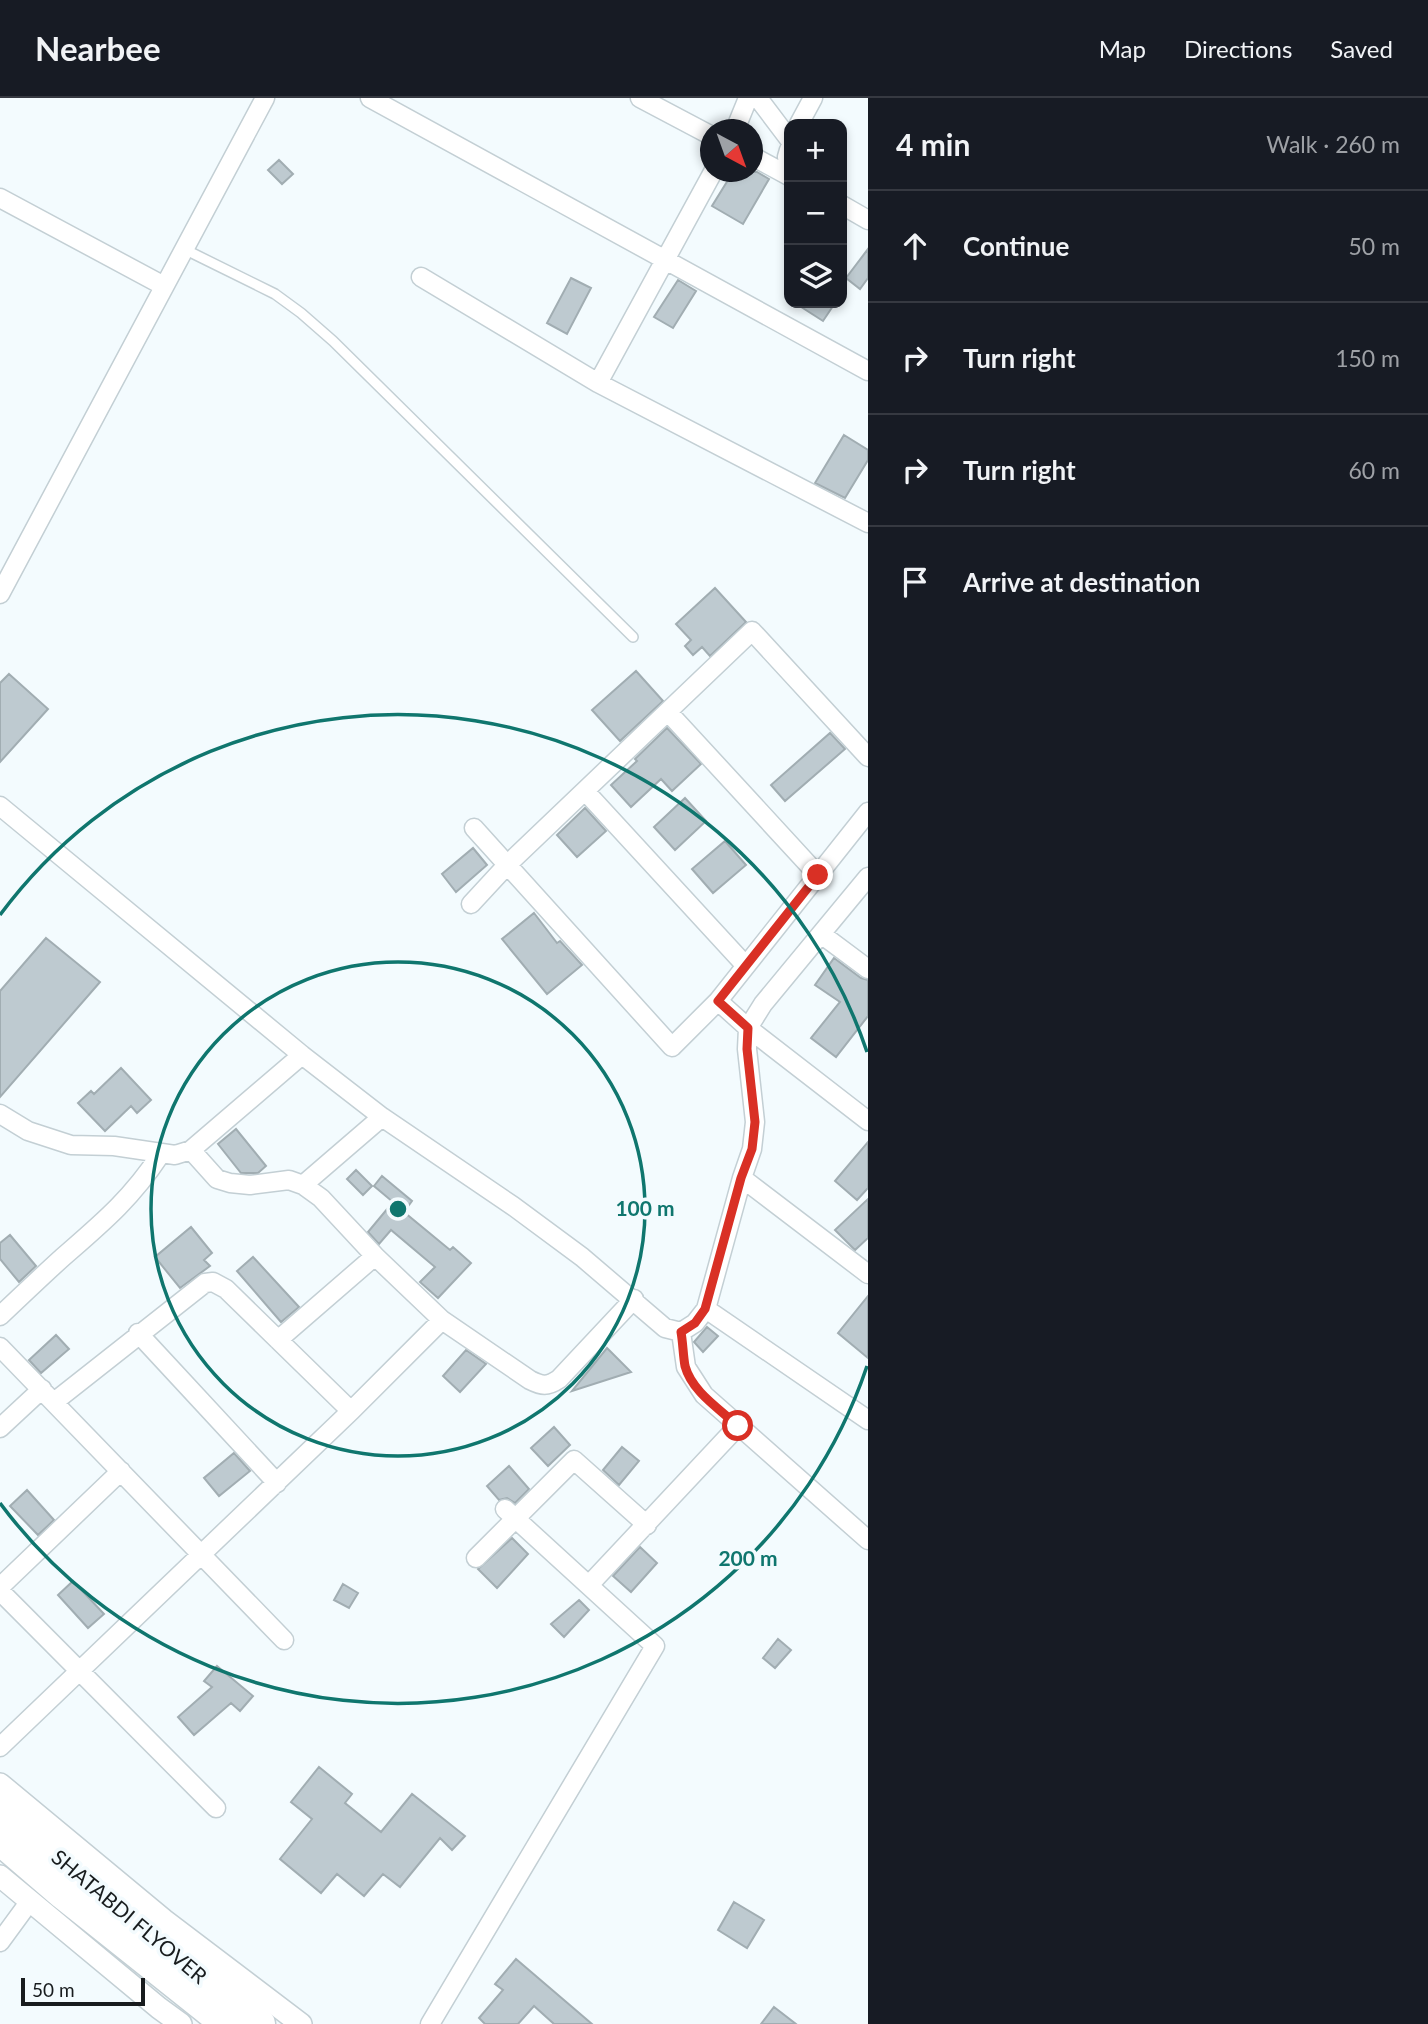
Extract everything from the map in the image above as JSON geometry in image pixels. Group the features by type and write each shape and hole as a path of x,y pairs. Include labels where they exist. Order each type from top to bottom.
{"highway":[{"name":"SHATABDI FLYOVER","path":"0,1807 72,1872 260,2024"},
{"name":"SHATABDI FLYOVER","path":"0,1840 226,2024"}],"street":[{"path":"0,594 265,98"},
{"path":"370,98 868,371"},
{"path":"640,98 700,130"},
{"path":"739,119 748,98"},
{"path":"758,98 784,132"},
{"path":"802,119 813,98"},
{"path":"763,162 784,173"},
{"path":"598,383 707,182"},
{"path":"0,198 164,286"},
{"path":"847,208 868,220"},
{"path":"422,277 598,383 868,523"},
{"path":"471,904 507,865 752,631 868,757"},
{"path":"668,712 818,875"},
{"path":"585,791 746,966"},
{"path":"0,806 302,1055 382,1116 582,1257 665,1328 681,1332 695,1323 705,1309 741,1178 752,1149 755,1122 747,1049 748,1028 762,1004 868,877"},
{"path":"474,828 673,1047 718,1001 868,812"},
{"path":"821,934 868,970"},
{"path":"718,1001 748,1028 868,1121"},
{"path":"0,1114 28,1130 71,1144 114,1146 160,1155 175,1155 191,1150 302,1055"},
{"path":"303,1185 382,1116"},
{"path":"191,1150 217,1179 250,1185 289,1180 303,1185 321,1198 375,1256 442,1320 542,1386 559,1379 634,1299"},
{"path":"0,1316 99,1227 141,1183 160,1155"},
{"path":"741,1178 868,1274"},
{"path":"278,1340 375,1256"},
{"path":"0,1428 138,1333 205,1283 214,1282 226,1289 352,1411"},
{"path":"705,1309 868,1420"},
{"path":"0,1747 352,1411 442,1320"},
{"path":"681,1332 686,1367 693,1382 704,1395 868,1540"},
{"path":"138,1333 277,1483"},
{"path":"0,1347 284,1640"},
{"path":"589,1586 738,1426"},
{"path":"476,1558 510,1514 574,1460 647,1525"},
{"path":"121,1471 0,1589 216,1808"},
{"path":"430,2024 655,1646 510,1514"},
{"path":"0,1784 164,1920 300,2024"},
{"path":"0,1876 181,2024"},
{"path":"0,1942 30,1901"}],"lane":[{"path":"184,249 275,294 301,313 333,341 633,637"}],"building":[{"path":"279,160 293,174 282,184 268,170"},
{"path":"763,176 769,179 743,224 712,206 727,182 763,182"},
{"path":"868,249 868,278 860,289 847,277"},
{"path":"571,278 591,288 567,334 547,323"},
{"path":"678,280 696,291 673,328 654,317"},
{"path":"803,308 832,308 823,321"},
{"path":"844,435 868,450 868,460 845,498 815,483"},
{"path":"715,588 746,622 710,656 702,647 693,655 685,646 691,640 676,624"},
{"path":"636,671 663,701 620,741 592,710"},
{"path":"9,674 48,709 0,762 0,683"},
{"path":"667,728 701,764 672,791 661,779 631,807 611,785"},
{"path":"830,733 845,749 785,801 771,785"},
{"path":"685,798 706,821 675,850 654,827"},
{"path":"585,808 606,831 577,857 557,835"},
{"path":"725,841 746,865 713,893 692,869"},
{"path":"473,848 487,865 456,892 442,874"},
{"path":"534,913 557,943 560,941 582,965 547,994 502,939"},
{"path":"46,938 100,982 0,1097 0,991"},
{"path":"834,958 861,978 868,980 868,1016 836,1057 811,1038 840,1002 815,985"},
{"path":"121,1068 151,1100 137,1113 131,1106 105,1131 78,1103 91,1091 94,1094"},
{"path":"236,1129 266,1166 258,1173 241,1173 218,1144"},
{"path":"868,1142 868,1188 857,1200 835,1181"},
{"path":"356,1170 372,1186 363,1195 347,1179"},
{"path":"382,1176 412,1201 404,1212 450,1250 453,1247 471,1263 438,1298 420,1282 435,1267 391,1230 379,1244 368,1232 393,1202 374,1186"},
{"path":"868,1199 868,1238 855,1250 835,1230"},
{"path":"191,1227 212,1253 204,1260 210,1266 180,1288 155,1257"},
{"path":"10,1235 36,1266 19,1282 0,1259 0,1243"},
{"path":"253,1257 299,1307 281,1322 237,1271"},
{"path":"868,1296 868,1358 838,1333"},
{"path":"707,1327 718,1336 703,1352 694,1342"},
{"path":"56,1335 69,1349 41,1373 29,1360"},
{"path":"607,1348 631,1372 572,1391"},
{"path":"466,1350 486,1364 460,1392 443,1376"},
{"path":"554,1427 570,1445 548,1466 531,1448"},
{"path":"622,1447 639,1461 619,1485 603,1470"},
{"path":"234,1453 250,1471 219,1496 204,1478"},
{"path":"509,1466 529,1489 515,1503 507,1498 499,1500 487,1486"},
{"path":"27,1490 54,1520 38,1535 10,1506"},
{"path":"512,1538 528,1554 497,1588 478,1569"},
{"path":"640,1547 657,1563 631,1592 613,1576"},
{"path":"73,1581 104,1614 88,1628 58,1595"},
{"path":"343,1584 358,1593 349,1608 334,1600"},
{"path":"579,1600 589,1610 564,1637 551,1624"},
{"path":"778,1639 791,1650 775,1668 763,1658"},
{"path":"217,1666 253,1696 240,1711 231,1703 194,1735 178,1717 212,1687 204,1681"},
{"path":"319,1767 352,1794 345,1803 381,1832 412,1794 465,1836 452,1850 440,1838 400,1887 383,1874 364,1896 337,1874 321,1893 280,1859 312,1819 291,1802"},
{"path":"734,1902 764,1920 747,1948 718,1930"},
{"path":"516,1959 592,2024 554,2024 534,2006 518,2024 485,2024 479,2018 503,1990 495,1984"},
{"path":"774,2007 796,2024 761,2024"}],"route":[{"path":"738,1426 693,1382 686,1367 681,1332 695,1323 705,1309 741,1178 752,1149 755,1122 747,1049 748,1028 718,1001 818,875"}]}
